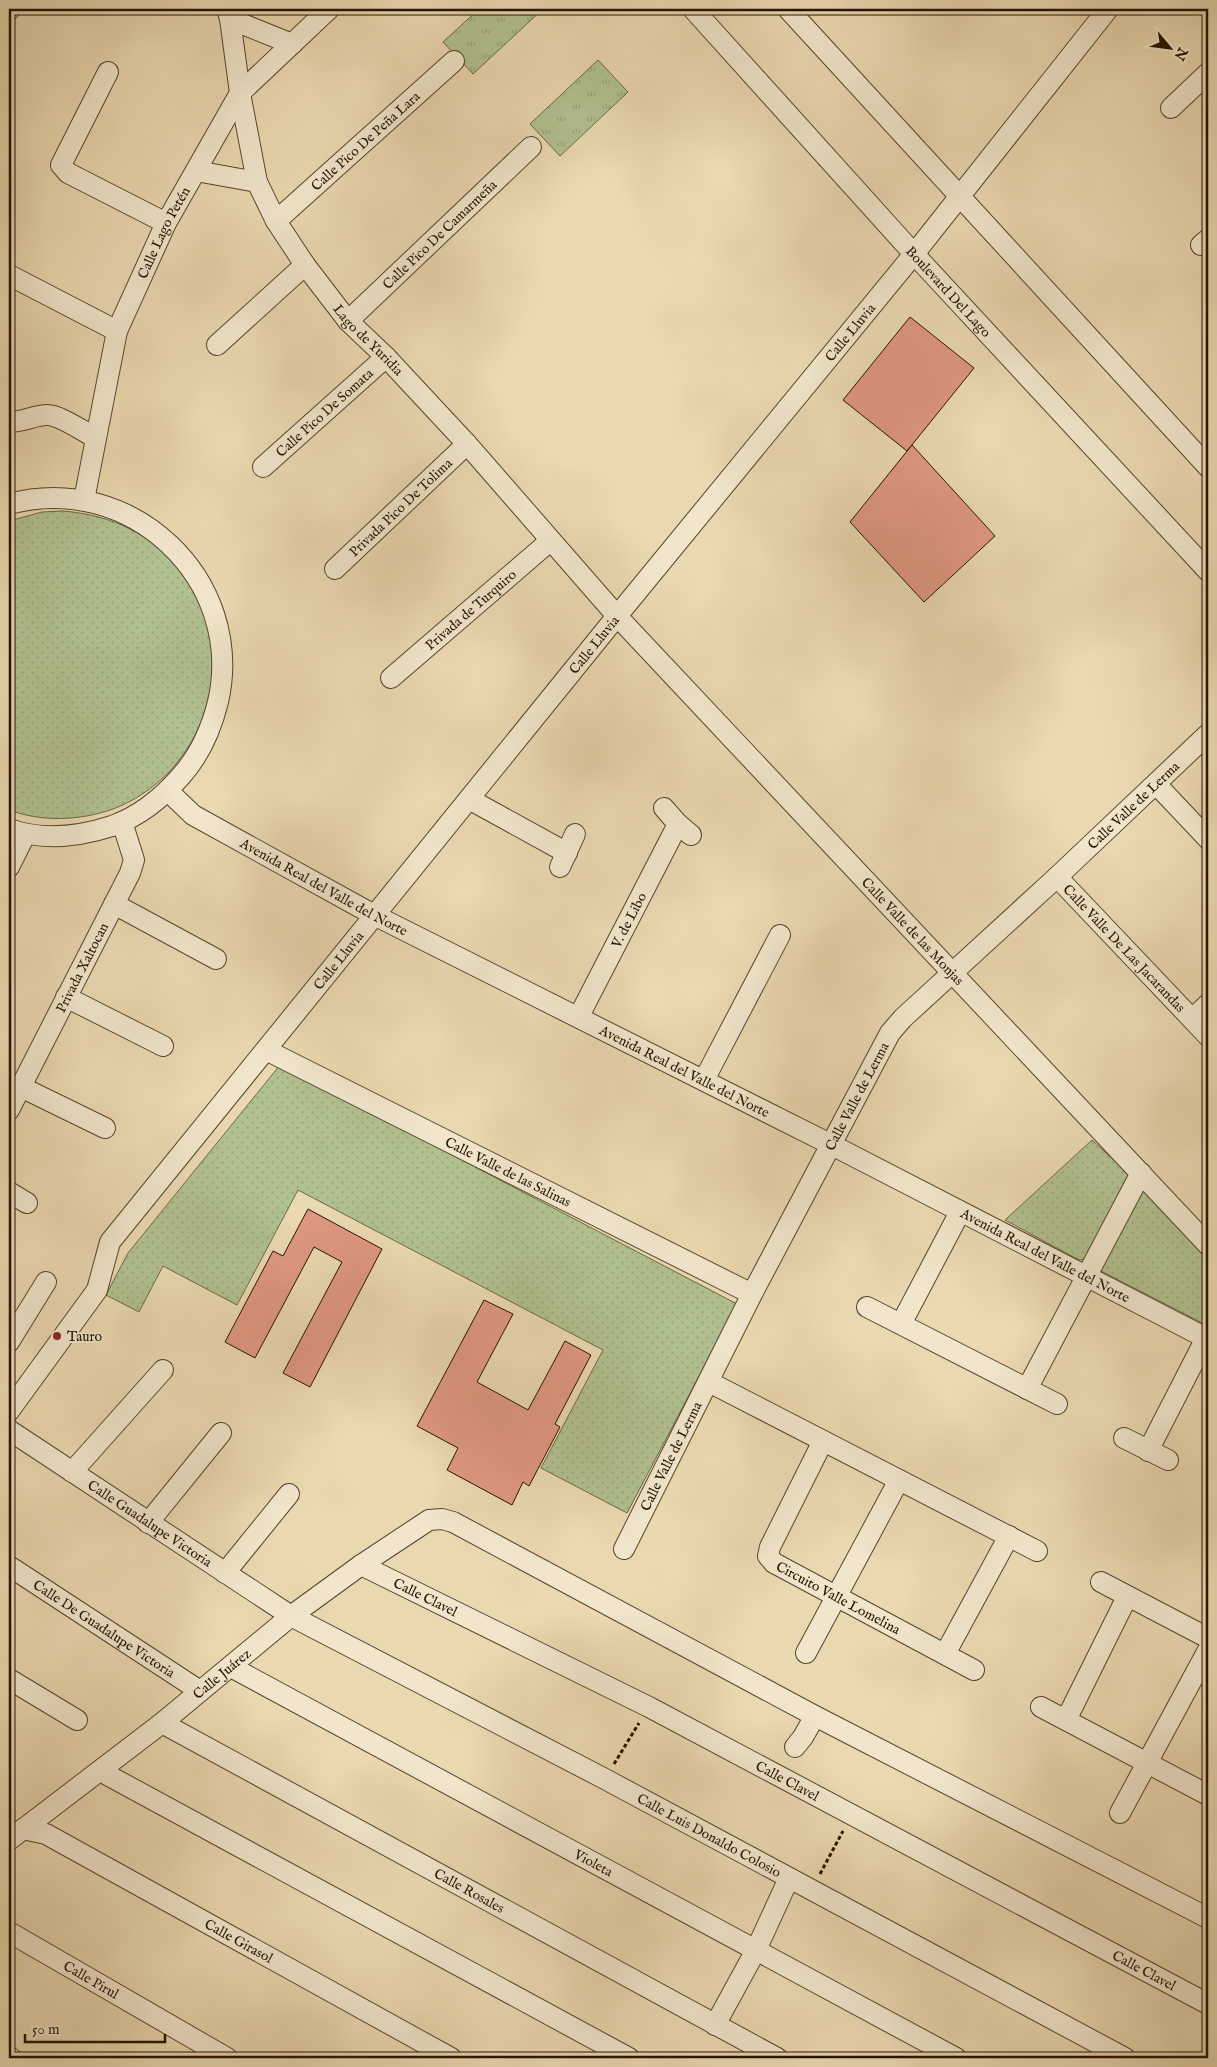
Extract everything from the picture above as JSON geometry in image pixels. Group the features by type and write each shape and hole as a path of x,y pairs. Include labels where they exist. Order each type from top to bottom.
{"street":[{"name":"Calle Lago Petén","path":"84,500 117,331 166,223 240,93 329,9"},
{"name":"Boulevard Del Lago","path":"693,9 914,254 1208,571"},
{"path":"788,9 1208,467"},
{"name":"Calle Lluvia","path":"9,1411 97,1290 110,1242 468,799 914,254 1108,9"},
{"path":"228,14 292,44"},
{"name":"Lago de Yuridia","path":"228,14 240,93 257,182 276,220 304,265 348,321 386,357 467,444 617,616"},
{"name":"Calle Pico De Peña Lara","path":"276,220 454,61"},
{"path":"108,72 61,165 64,170 166,223"},
{"path":"1171,108 1208,73"},
{"name":"Calle Pico De Camarmeña","path":"348,321 531,147"},
{"path":"196,171 257,182"},
{"path":"217,345 304,265"},
{"path":"9,275 117,331"},
{"name":"Calle Pico De Somata","path":"263,467 386,357"},
{"path":"9,422 20,422 46,415 54,417 96,438"},
{"name":"Privada Pico De Tolima","path":"335,569 467,444"},
{"path":"9,504 24,500 54,497 84,500 124,512 160,534 189,564 210,601 221,641 222,684 212,724 193,762 168,791 152,805 122,822 82,834 58,837 17,832 9,867"},
{"name":"Privada de Turquiro","path":"391,678 550,541"},
{"name":"Calle Valle de las Monjas","path":"617,616 1208,1244"},
{"name":"Calle Valle de Lerma","path":"624,1549 752,1294 890,1033 903,1018 1057,877 1208,734"},
{"path":"1156,784 1208,839"},
{"name":"Avenida Real del Valle del Norte","path":"168,791 193,816 374,915 579,1016 1207,1339"},
{"path":"468,799 564,860 575,834"},
{"name":"V. de Libo","path":"579,1016 684,830 664,808"},
{"name":"Privada Xaltocan","path":"9,1110 114,904 134,860 122,822"},
{"name":"Calle Valle De Las Jacarandas","path":"1057,877 1208,1036"},
{"path":"114,904 216,959"},
{"path":"704,1080 780,935"},
{"path":"66,997 164,1046"},
{"name":"Calle Valle De Las Jacarandas","path":"1192,1019 1208,1004"},
{"name":"Calle Valle de las Salinas","path":"266,1050 752,1294"},
{"path":"21,1086 105,1128"},
{"path":"1027,1389 1141,1173"},
{"path":"9,1192 27,1203"},
{"path":"901,1324 960,1212"},
{"path":"9,1342 46,1282"},
{"path":"867,1307 1057,1404"},
{"path":"1148,1451 1207,1339"},
{"path":"72,1472 163,1370"},
{"path":"709,1382 1037,1551"},
{"name":"Calle Guadalupe Victoria","path":"9,1430 291,1616"},
{"path":"148,1523 221,1433"},
{"path":"1124,1438 1168,1460"},
{"name":"Circuito Valle Lomelina","path":"823,1441 770,1547 768,1556 774,1563 836,1598 974,1670"},
{"path":"806,1653 899,1480"},
{"path":"225,1573 289,1494"},
{"name":"Calle Juárez","path":"14,1833 100,1771 162,1723 231,1668 291,1616 361,1565 429,1520 442,1519 453,1522 815,1716"},
{"path":"945,1654 1009,1536"},
{"name":"Calle Clavel","path":"361,1565 649,1707 1208,2004"},
{"name":"Calle De Guadalupe Victoria","path":"9,1566 200,1691"},
{"path":"1101,1582 1208,1638"},
{"path":"1066,1720 1127,1597"},
{"name":"Calle Luis Donaldo Colosio","path":"291,1616 605,1779 1125,2058"},
{"path":"1120,1814 1208,1650"},
{"name":"Violeta","path":"231,1668 956,2058"},
{"path":"9,1679 77,1720"},
{"path":"1041,1707 1208,1795"},
{"path":"795,1747 815,1716 1208,1918"},
{"name":"Calle Rosales","path":"162,1723 777,2058"},
{"path":"100,1771 628,2058"},
{"name":"Calle Girasol","path":"14,1833 46,1834 451,2058"},
{"path":"715,2025 756,1950 789,1878"},
{"name":"Calle Pirul","path":"9,1932 217,2056"}],"path":[{"path":"605,1779 649,1707"},
{"path":"812,1890 852,1814"}],"green space":[{"path":"479,9 543,9 473,74 443,42"},
{"path":"598,60 628,92 560,156 530,124"},
{"path":"63,511 81,513 114,522 130,529 159,548 190,583 196,593 208,624 213,656 211,689 202,719 188,748 168,773 143,794 113,809 74,818 47,818 34,817 9,810 9,521 42,512"},
{"path":"280,1065 737,1304 627,1513 541,1468 603,1350 298,1190 237,1305 163,1266 139,1312 106,1295 128,1253"},
{"path":"1092,1140 1131,1176 1085,1259 1079,1260 1005,1220"},
{"path":"1143,1189 1208,1260 1208,1326 1099,1270"}],"building":[{"path":"910,317 974,368 907,451 843,400"},
{"path":"912,445 995,536 924,602 850,522"},
{"path":"308,1209 382,1249 310,1387 283,1373 342,1262 314,1247 255,1358 225,1342 273,1251 283,1256"},
{"path":"484,1300 513,1314 477,1382 528,1410 565,1341 591,1355 555,1424 560,1427 529,1486 523,1482 512,1505 447,1470 458,1448 417,1426"}],"place":[{"name":"Tauro","path":"57,1336"}]}
